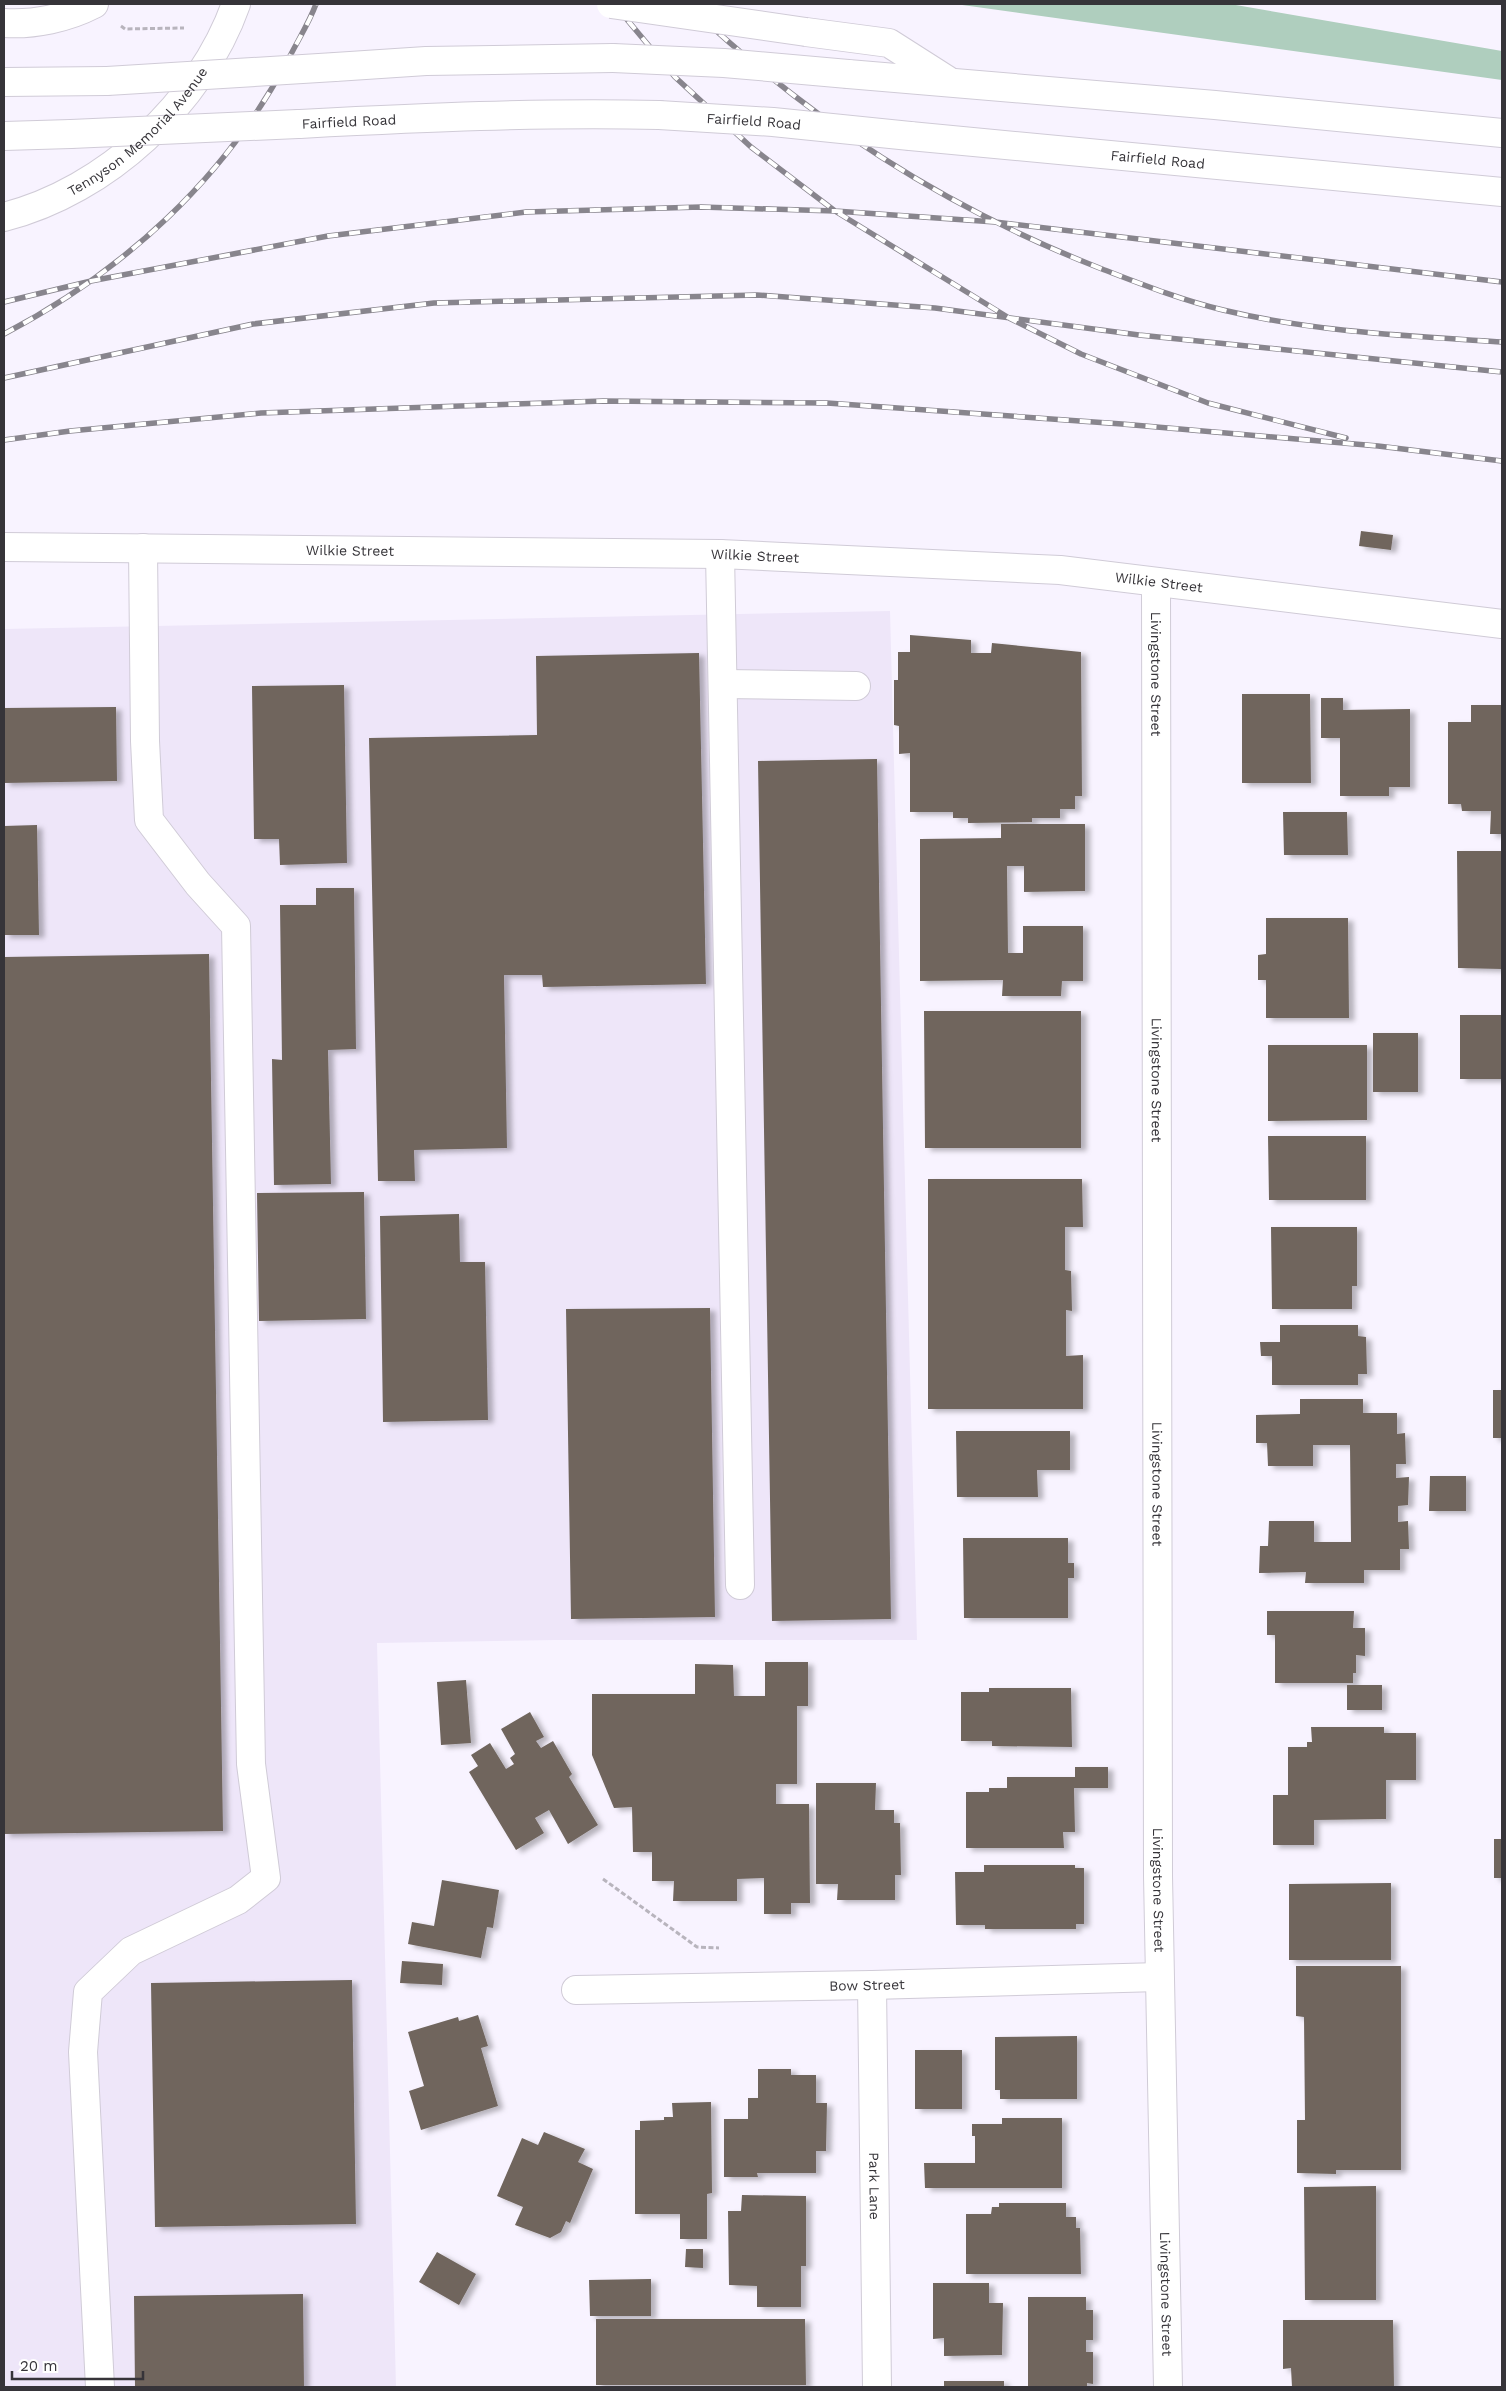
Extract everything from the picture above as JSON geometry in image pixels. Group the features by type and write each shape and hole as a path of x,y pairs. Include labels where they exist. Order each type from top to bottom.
{"street":[{"path":"4,23 21,24 74,14 94,4"},
{"name":"Tennyson Memorial Avenue","path":"4,217 57,199 91,181 120,161 183,96 228,28 236,4"},
{"path":"611,4 890,43 948,81"},
{"path":"4,82 107,81 426,61 612,58 724,63 948,81 1502,134"},
{"name":"Fairfield Road","path":"4,136 486,115 577,113 659,115 773,122 1502,192"},
{"name":"Wilkie Street","path":"4,547 720,554 1060,570 1502,624"},
{"path":"100,2387 83,2052 88,1992 131,1951 238,1900 266,1878 251,1764 236,926 198,884 149,820 143,632 143,548"},
{"path":"720,554 740,1585"},
{"name":"Livingstone Street","path":"1156,582 1159,1977 1168,2387"},
{"path":"723,684 856,686"},
{"name":"Bow Street","path":"576,1990 872,1985 1159,1977"},
{"name":"Park Lane","path":"872,1985 877,2387"}],"path":[{"path":"115,21 125,30 190,28"},
{"path":"603,1879 697,1947 724,1948"}],"shaded area":[{"path":"890,611 917,1640 555,1640 377,1643 396,2387 4,2387 4,629"}],"green space":[{"path":"955,4 1230,4 1502,51 1502,80"}],"building":[{"path":"1361,531 1393,535 1391,550 1359,546"},
{"path":"910,635 971,640 971,653 991,653 992,643 1081,652 1082,796 1075,796 1075,809 1060,809 1060,818 1032,818 1032,822 968,823 968,818 953,818 953,812 910,812 910,753 899,754 899,726 894,725 894,680 898,680 898,652 910,652"},
{"path":"699,653 706,984 543,987 542,975 504,975 507,1148 414,1150 415,1181 378,1181 369,738 537,735 536,656"},
{"path":"344,685 347,863 280,865 279,839 254,839 252,686"},
{"path":"1242,694 1310,694 1311,783 1242,783"},
{"path":"1321,698 1343,698 1343,710 1410,709 1410,787 1389,787 1389,796 1340,796 1340,738 1321,738"},
{"path":"1471,705 1502,705 1502,834 1490,834 1491,811 1462,811 1461,804 1448,804 1448,722 1471,722"},
{"path":"116,707 117,781 4,783 4,708"},
{"path":"877,759 891,1619 772,1621 758,761"},
{"path":"1283,812 1347,812 1348,855 1284,855"},
{"path":"1001,824 1085,824 1085,891 1024,892 1024,866 1007,866 1008,953 1023,953 1023,926 1083,926 1083,981 1062,981 1061,996 1002,996 1003,980 920,981 920,839 1001,838"},
{"path":"37,825 39,935 4,935 4,826"},
{"path":"1457,851 1501,851 1502,969 1458,968"},
{"path":"316,888 354,888 356,1049 328,1050 331,1184 274,1185 272,1059 282,1060 280,905 316,905"},
{"path":"1266,918 1348,918 1349,1018 1266,1018 1266,980 1258,980 1258,955 1266,954"},
{"path":"209,954 223,1831 4,1834 4,957"},
{"path":"924,1011 1081,1011 1081,1148 925,1148"},
{"path":"1460,1015 1502,1015 1502,1079 1460,1079"},
{"path":"1373,1033 1418,1033 1418,1092 1373,1092"},
{"path":"1268,1045 1367,1045 1367,1120 1268,1121"},
{"path":"1268,1136 1366,1136 1366,1200 1269,1200"},
{"path":"928,1179 1082,1179 1083,1227 1065,1227 1065,1270 1071,1271 1072,1311 1066,1310 1066,1356 1083,1355 1083,1409 928,1409"},
{"path":"364,1192 366,1319 259,1321 257,1193"},
{"path":"459,1214 460,1262 485,1262 488,1420 383,1422 380,1216"},
{"path":"1271,1227 1357,1227 1357,1286 1352,1286 1352,1309 1272,1309"},
{"path":"710,1308 715,1617 571,1619 566,1309"},
{"path":"1280,1325 1358,1325 1358,1336 1366,1337 1367,1374 1358,1374 1358,1385 1272,1385 1272,1356 1261,1356 1260,1342 1280,1342"},
{"path":"1493,1390 1502,1390 1502,1438 1493,1438"},
{"path":"1300,1399 1363,1399 1363,1413 1397,1413 1397,1434 1405,1433 1406,1464 1396,1464 1396,1478 1409,1477 1408,1505 1398,1506 1398,1522 1408,1521 1409,1549 1400,1549 1400,1570 1364,1570 1364,1583 1305,1583 1306,1572 1259,1573 1260,1546 1268,1546 1269,1521 1314,1521 1314,1542 1351,1542 1350,1445 1313,1445 1313,1466 1268,1466 1267,1443 1256,1443 1256,1415 1300,1414"},
{"path":"956,1431 1070,1431 1070,1470 1037,1470 1038,1497 957,1497"},
{"path":"1430,1476 1466,1476 1466,1511 1429,1511"},
{"path":"963,1538 1068,1538 1068,1563 1074,1563 1074,1578 1068,1578 1068,1618 964,1618"},
{"path":"1267,1611 1354,1611 1353,1628 1365,1628 1365,1656 1356,1655 1356,1673 1353,1673 1353,1683 1275,1683 1275,1635 1267,1635"},
{"path":"765,1662 808,1662 808,1706 797,1706 797,1784 776,1784 776,1804 809,1804 810,1903 791,1903 791,1914 764,1914 764,1878 737,1879 737,1901 673,1901 674,1881 652,1881 652,1852 633,1852 632,1807 614,1808 592,1755 592,1694 695,1694 695,1664 733,1665 734,1696 765,1696"},
{"path":"466,1680 471,1743 441,1745 437,1682"},
{"path":"1347,1685 1382,1685 1382,1710 1347,1710"},
{"path":"989,1688 1071,1688 1072,1747 992,1746 992,1741 961,1741 961,1692 989,1692"},
{"path":"530,1712 544,1737 536,1741 541,1748 553,1741 572,1774 569,1777 598,1825 568,1844 549,1810 535,1818 544,1833 516,1850 469,1772 478,1766 471,1755 490,1743 506,1769 514,1764 510,1758 515,1754 501,1729"},
{"path":"1311,1727 1384,1727 1384,1733 1416,1733 1416,1780 1386,1780 1386,1819 1314,1820 1314,1845 1273,1845 1273,1795 1288,1795 1288,1747 1307,1747 1307,1742 1312,1742"},
{"path":"1075,1767 1108,1767 1108,1788 1074,1788 1075,1832 1063,1832 1064,1848 966,1848 966,1792 989,1792 989,1788 1007,1788 1007,1777 1075,1777"},
{"path":"816,1783 876,1783 875,1810 894,1810 894,1823 900,1823 901,1875 895,1875 895,1900 837,1900 838,1884 816,1884"},
{"path":"1494,1839 1502,1839 1502,1878 1494,1878"},
{"path":"984,1865 1075,1865 1075,1868 1084,1868 1084,1924 1076,1924 1076,1929 985,1929 985,1925 956,1925 955,1872 984,1872"},
{"path":"442,1880 499,1890 493,1928 487,1927 481,1958 408,1944 412,1922 434,1926"},
{"path":"1391,1883 1391,1960 1289,1960 1289,1884"},
{"path":"402,1961 443,1964 442,1985 400,1983"},
{"path":"1296,1966 1401,1966 1401,2170 1336,2170 1336,2174 1297,2173 1297,2120 1305,2120 1304,2017 1296,2016"},
{"path":"352,1980 356,2224 155,2227 151,1983"},
{"path":"478,2015 488,2046 481,2048 498,2106 421,2130 409,2091 424,2086 408,2032 458,2017 459,2021"},
{"path":"1077,2036 1077,2099 1000,2099 1000,2090 995,2090 995,2037"},
{"path":"915,2050 962,2050 962,2109 915,2109"},
{"path":"758,2069 791,2069 791,2075 816,2075 816,2103 827,2103 826,2151 816,2151 816,2173 757,2173 758,2177 724,2177 724,2119 748,2119 748,2098 758,2098"},
{"path":"711,2102 712,2193 707,2194 707,2239 680,2239 680,2214 635,2214 635,2130 640,2130 640,2121 664,2120 664,2117 673,2117 672,2103"},
{"path":"1002,2118 1062,2118 1062,2188 925,2188 924,2163 975,2163 975,2136 972,2136 972,2124 1002,2124"},
{"path":"544,2132 585,2149 578,2162 593,2169 570,2223 566,2221 561,2232 550,2238 515,2225 523,2207 497,2196 522,2138 538,2145"},
{"path":"1376,2186 1376,2300 1305,2300 1304,2187"},
{"path":"742,2195 806,2196 806,2266 801,2266 801,2307 757,2307 757,2286 729,2285 728,2211 741,2211"},
{"path":"999,2203 1066,2203 1066,2217 1076,2217 1076,2228 1080,2228 1081,2274 966,2274 966,2214 991,2214 992,2207 999,2207"},
{"path":"686,2249 703,2249 703,2268 685,2267"},
{"path":"437,2252 476,2274 459,2305 419,2282"},
{"path":"651,2279 651,2316 590,2316 589,2280"},
{"path":"933,2283 989,2283 989,2303 1003,2303 1002,2355 944,2356 944,2338 933,2339"},
{"path":"303,2294 304,2387 135,2387 134,2296"},
{"path":"1028,2297 1086,2297 1086,2310 1093,2310 1093,2340 1086,2340 1086,2352 1093,2352 1093,2384 1087,2383 1087,2387 1028,2387"},
{"path":"596,2319 805,2319 806,2385 596,2385"},
{"path":"1283,2320 1393,2320 1394,2387 1292,2387 1291,2368 1283,2369"},
{"path":"944,2381 1004,2381 1004,2387 944,2387"}],"railway":[{"path":"4,334 48,309 90,281 130,251 168,218 202,182 234,143 263,102 307,25 316,4"},
{"path":"614,4 675,77 751,147 835,211 1009,318 1081,354 1208,403 1346,438"},
{"path":"687,4 782,86 831,123 881,157 934,189 1044,245 1161,291 1223,310 1327,328 1432,338 1502,342"},
{"path":"4,302 91,281 328,236 526,212 701,207 835,211 995,222 1502,282"},
{"path":"4,378 253,324 434,303 757,295 935,308 1139,335 1502,372"},
{"path":"4,440 70,431 261,413 603,401 827,403 1122,424 1378,446 1502,461"}]}
